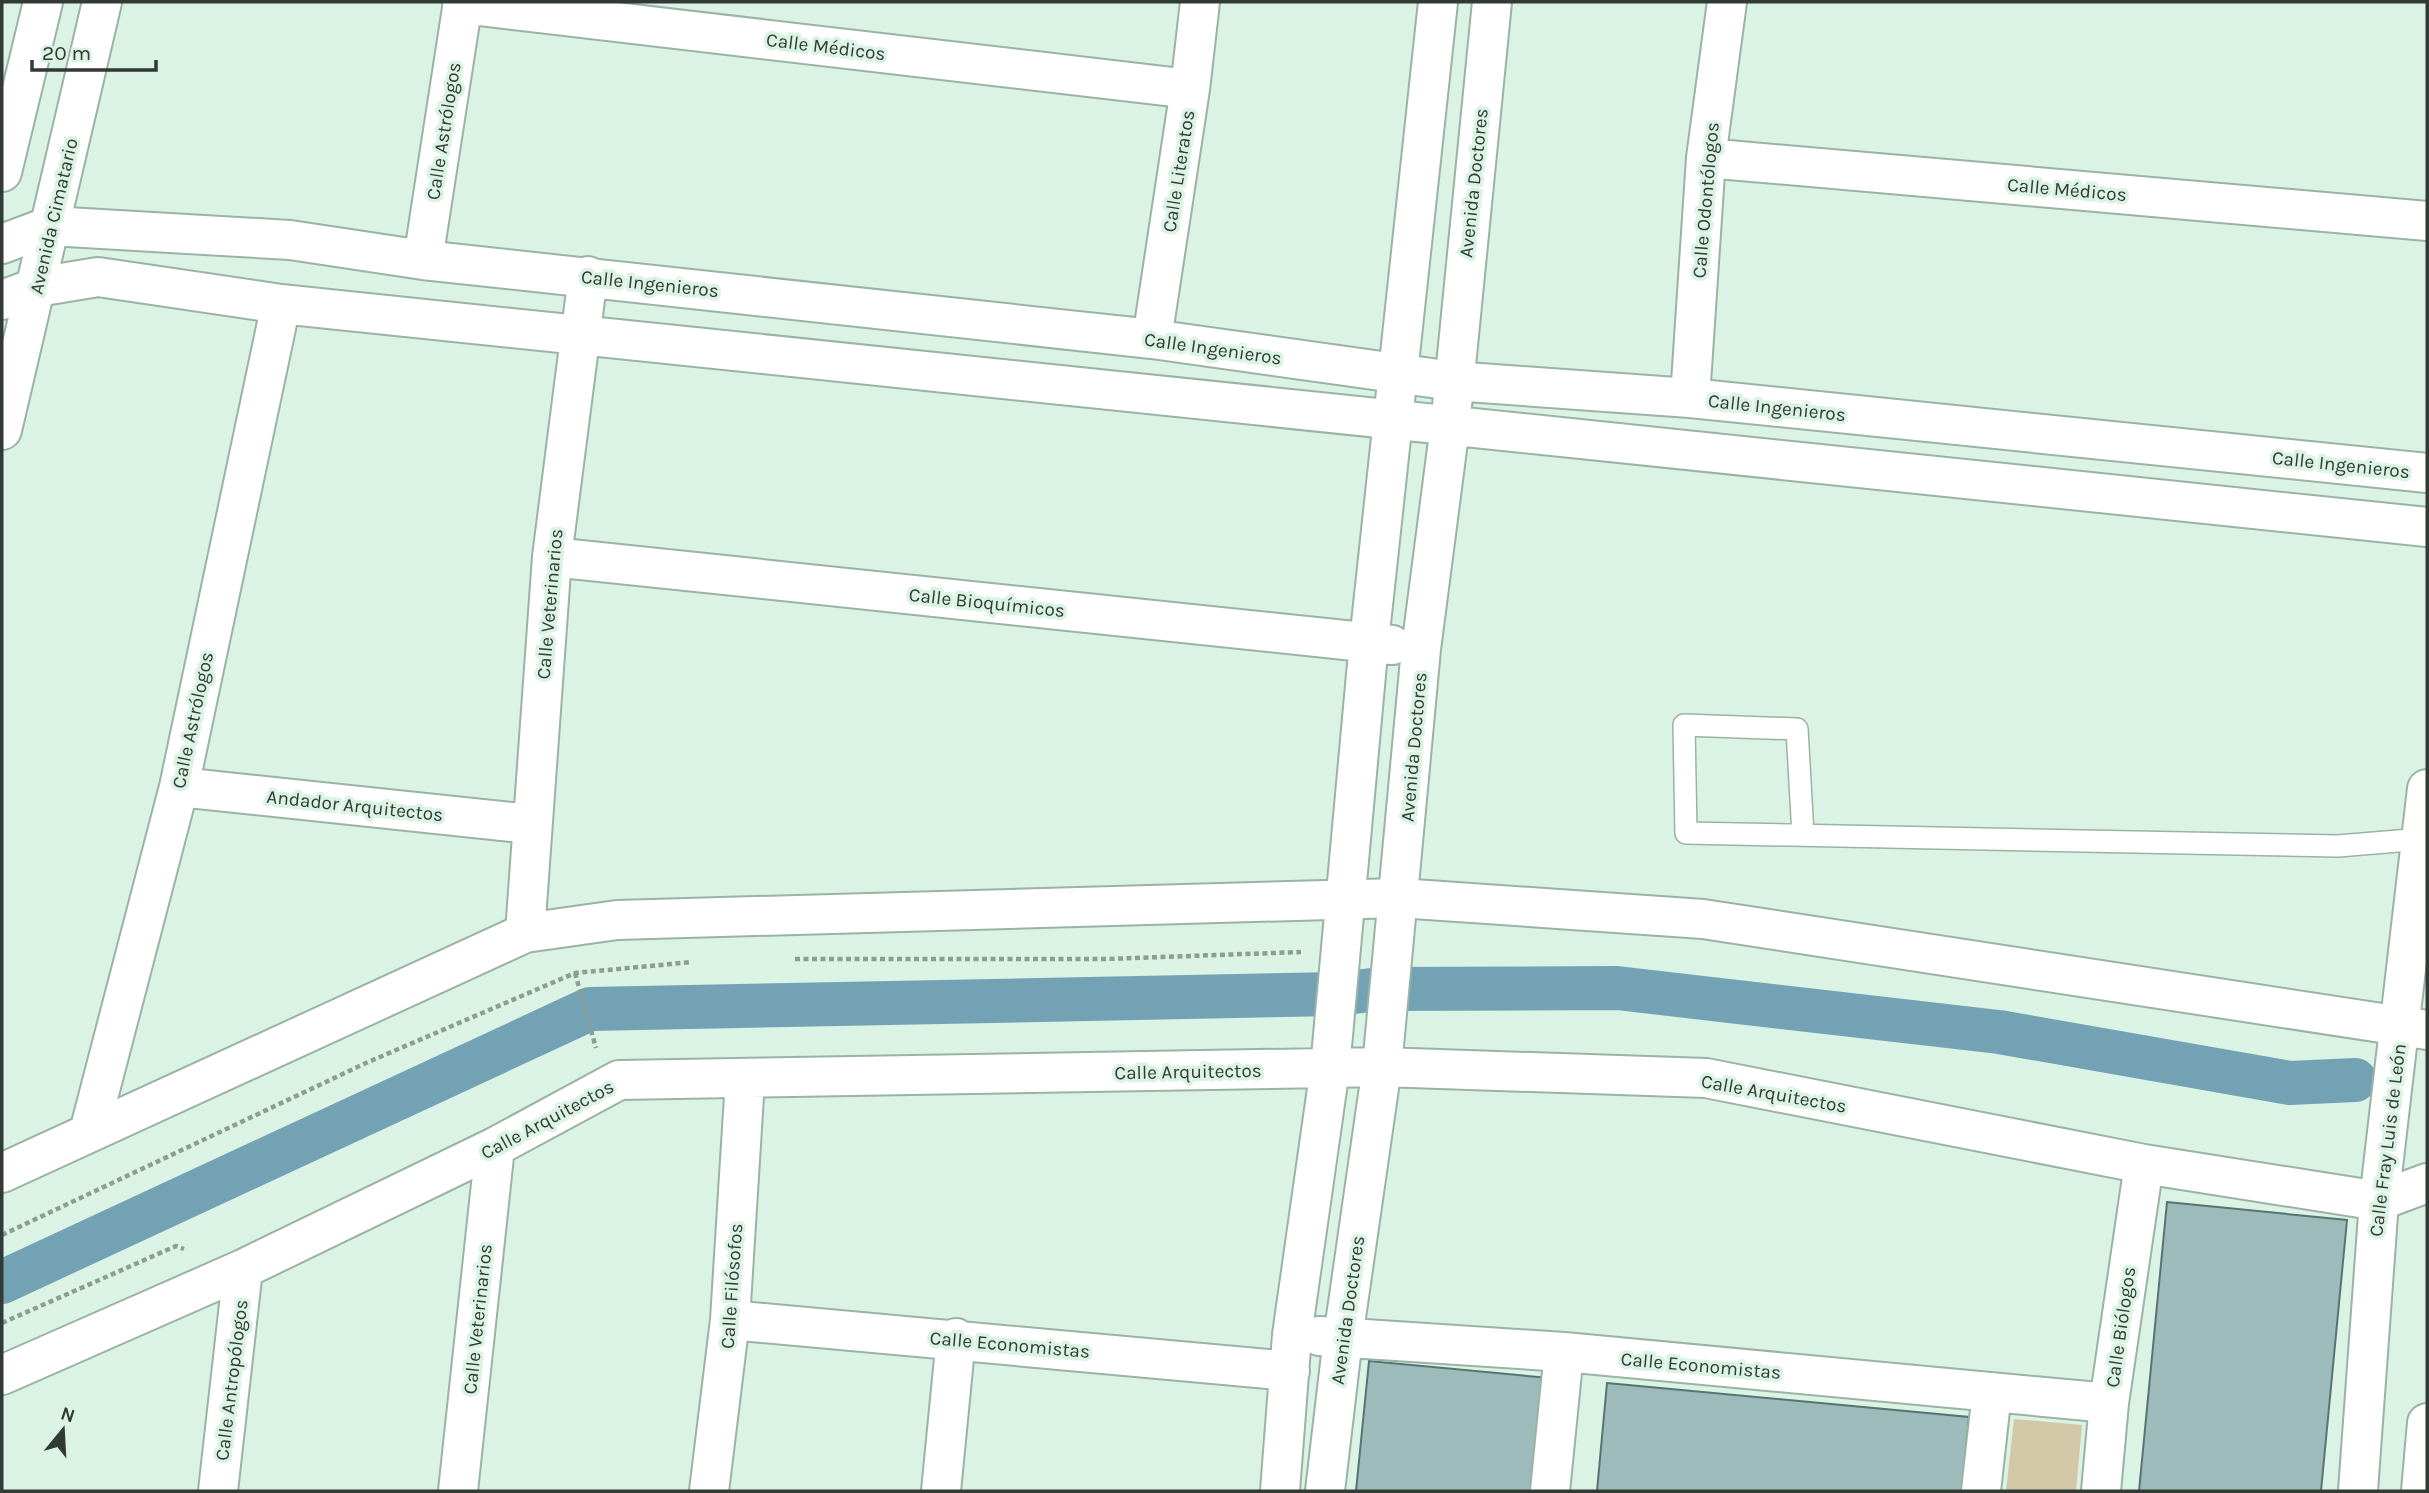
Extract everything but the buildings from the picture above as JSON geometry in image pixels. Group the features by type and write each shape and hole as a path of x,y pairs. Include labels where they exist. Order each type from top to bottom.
{"street":[{"path":"2,172 43,2"},
{"name":"Avenida Cimatario","path":"2,430 102,2"},
{"name":"Calle Literatos","path":"1152,339 1190,89 1200,2"},
{"path":"1280,1491 1291,1353 1329,1068 1369,642 1438,2"},
{"name":"Avenida Doctores","path":"1325,1491 1382,1057 1421,649 1450,426 1492,2"},
{"name":"Calle Odontólogos","path":"1689,398 1706,158 1727,2"},
{"name":"Calle Médicos","path":"463,3 1190,89"},
{"name":"Calle Astrólogos","path":"423,260 463,3"},
{"name":"Calle Médicos","path":"1706,158 2427,221"},
{"name":"Calle Ingenieros","path":"2,244 50,226 290,240 423,260 1152,339 1453,382 1689,398 2427,473"},
{"name":"Calle Veterinarios","path":"525,933 552,557 588,276"},
{"path":"2,300 37,288 98,277 281,304 2427,527"},
{"name":"Calle Astrólogos","path":"89,1132 179,787 281,304"},
{"name":"Calle Bioquímicos","path":"552,557 1421,649"},
{"name":"Andador Arquitectos","path":"179,787 531,824"},
{"name":"Calle Fray Luis de León","path":"2358,1491 2379,1201 2414,1028 2427,789"},
{"path":"2,1173 525,933 617,920 1346,901 1398,909 1703,919 2414,1028"},
{"name":"Calle Arquitectos","path":"2,1375 243,1269 495,1147 619,1080 745,1080 1329,1068 1382,1057 1706,1078 2144,1164 2379,1201 2427,1183"},
{"name":"Calle Filósofos","path":"709,1491 730,1320 745,1080"},
{"name":"Calle Veterinarios","path":"458,1491 495,1147"},
{"name":"Calle Biólogos","path":"2101,1491 2109,1403 2144,1164"},
{"name":"Calle Antropólogos","path":"218,1491 243,1269"},
{"name":"Calle Economistas","path":"730,1320 956,1338 1291,1353 1343,1338 1564,1352 2109,1403"},
{"path":"941,1491 956,1338"},
{"path":"1550,1491 1564,1352"},
{"path":"1981,1491 1992,1392"},
{"path":"2423,1485 2427,1423"}],"lane":[{"path":"1803,835 1797,729 1684,724 1686,833 2338,846 2425,839"}],"path":[{"path":"793,959 1106,959 1339,953"},
{"path":"2,1235 82,1194 403,1046 575,973 701,961"},
{"path":"575,973 596,1049"}],"shaded area":[{"path":"2014,1419 2082,1425 2076,1491 2006,1491"}],"waterway":[{"path":"2,1282 590,1009 1337,994 1380,989 1617,988 1999,1032 2290,1083 2355,1080"}]}
